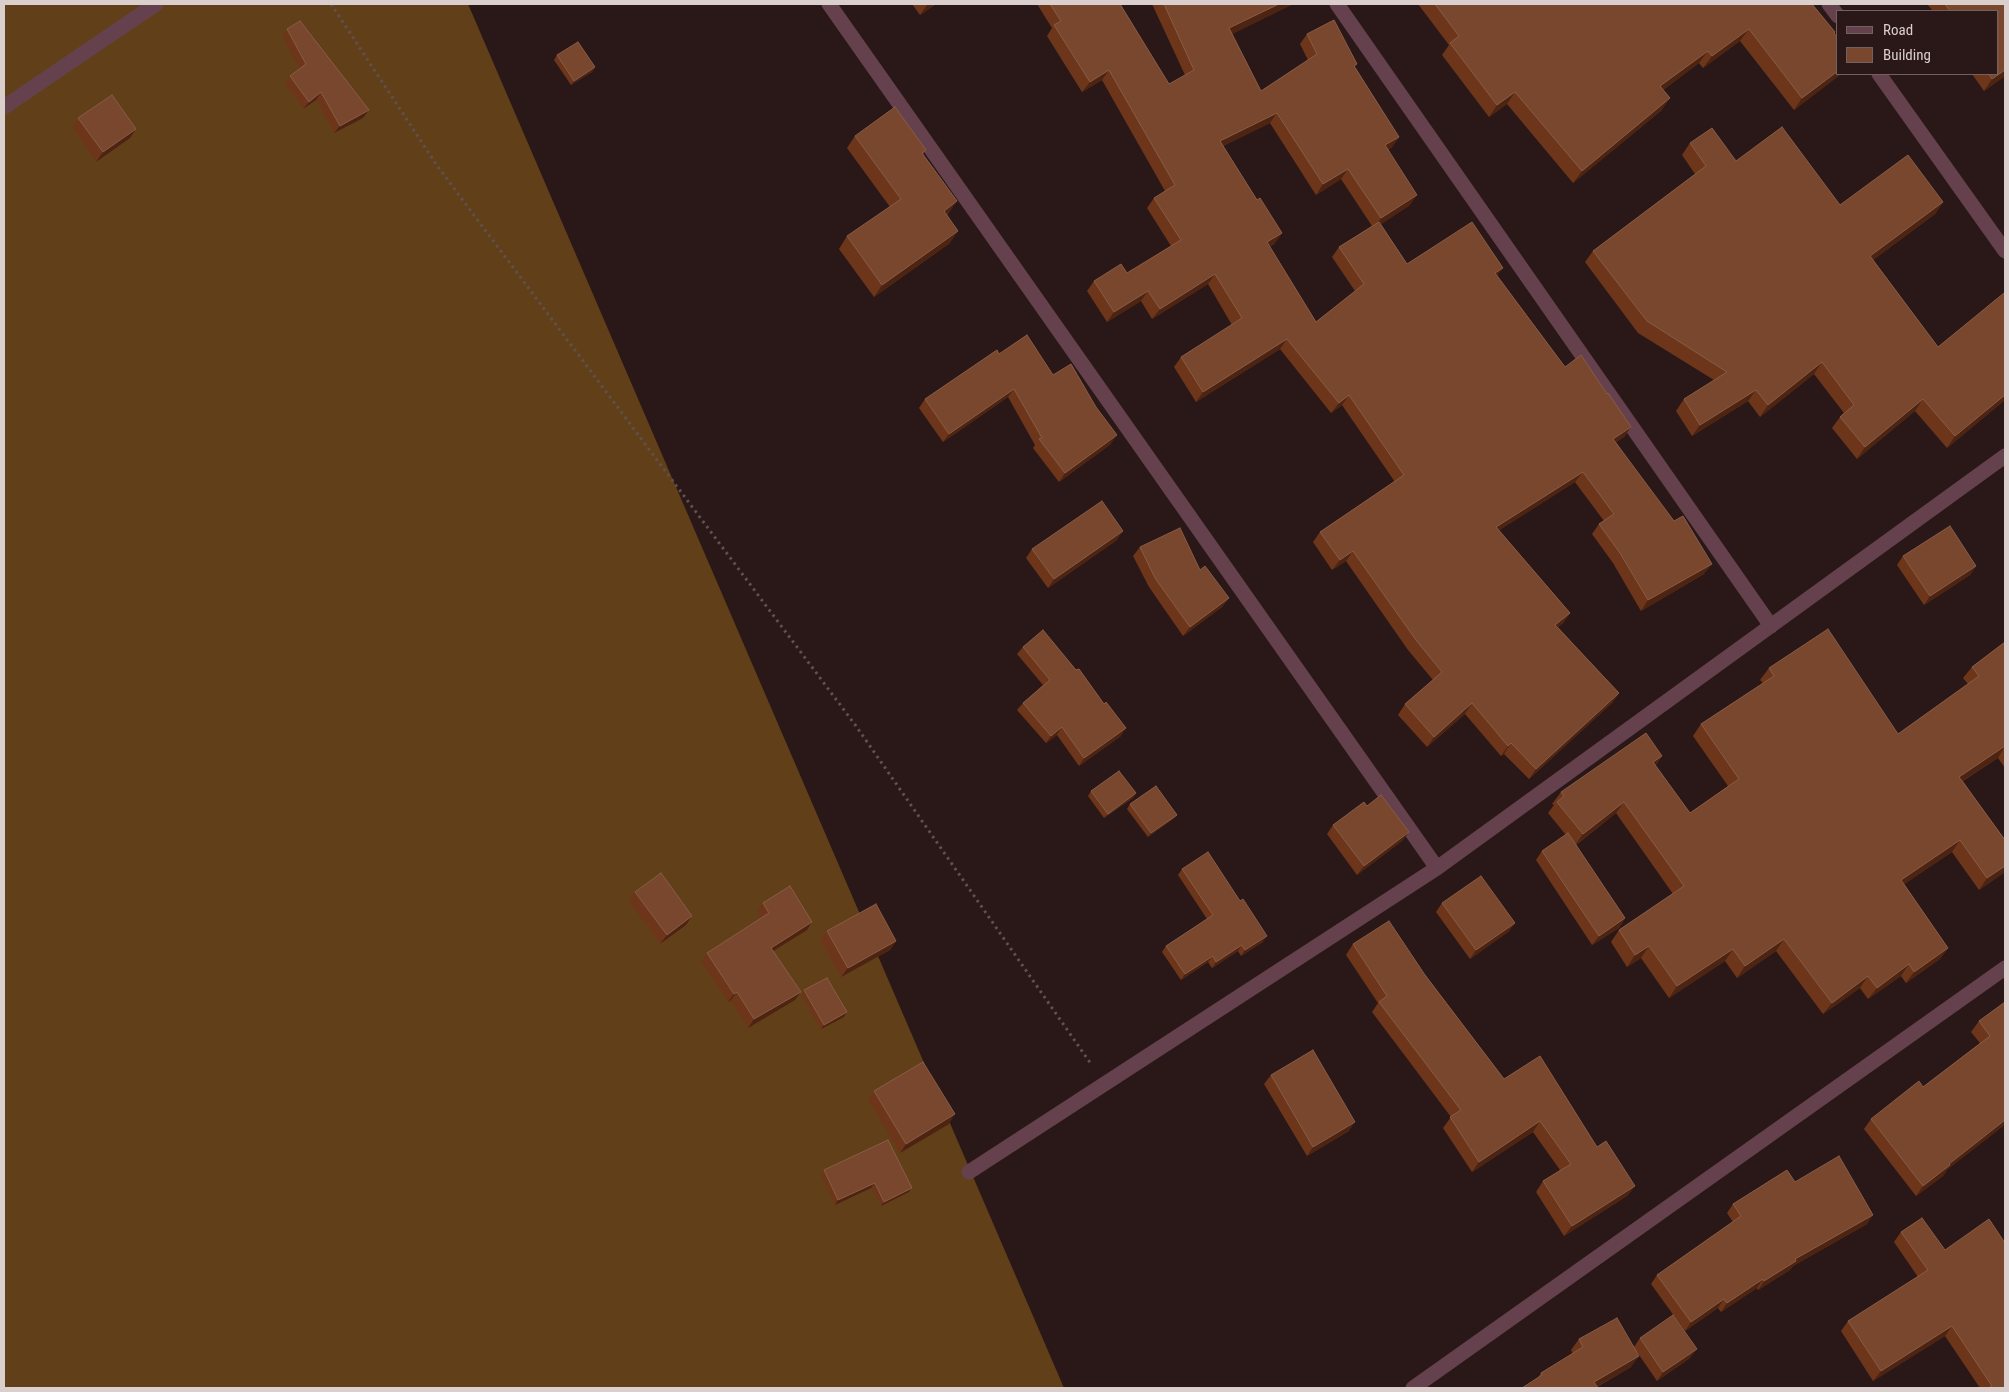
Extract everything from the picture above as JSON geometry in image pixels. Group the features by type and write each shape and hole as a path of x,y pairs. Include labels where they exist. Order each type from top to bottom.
{"street":[{"path":"4,107 156,4"},
{"path":"829,4 1437,868"},
{"path":"1337,4 1771,626"},
{"path":"1880,75 2005,251"},
{"path":"969,1172 1437,868 2005,456"},
{"path":"1412,1388 1723,1170 2005,968"}],"path":[{"path":"331,4 438,167 856,726 1104,1084"}],"shaded area":[{"path":"4,4 468,4 1064,1388 4,1388"}],"building":[{"path":"1050,4 1120,4 1169,84 1194,70 1164,4 1279,4 1229,28 1261,91 1317,54 1307,34 1334,20 1357,64 1354,66 1399,137 1385,145 1417,195 1381,218 1348,169 1323,184 1277,113 1220,141 1257,200 1260,198 1282,233 1267,242 1316,322 1364,284 1339,247 1379,222 1407,264 1472,222 1503,268 1495,273 1565,367 1581,355 1631,427 1613,439 1674,521 1683,516 1712,564 1648,600 1620,553 1599,524 1614,514 1583,472 1496,527 1570,613 1555,625 1619,693 1536,769 1511,743 1508,746 1472,703 1434,737 1405,704 1442,672 1416,640 1353,551 1340,560 1320,532 1404,475 1349,395 1339,403 1287,339 1203,392 1181,357 1242,318 1215,274 1160,309 1148,291 1114,312 1094,281 1121,264 1127,273 1181,240 1154,198 1175,185 1109,70 1090,82 1054,25 1061,21"},
{"path":"1435,4 1812,4 1835,32 1836,72 1802,98 1749,29 1712,56 1708,51 1660,86 1670,98 1582,171 1515,92 1497,105 1450,43 1459,36"},
{"path":"1945,4 2005,4 2005,70 1999,74 1999,10 1949,10"},
{"path":"300,21 369,110 340,126 321,92 309,102 290,76 306,64 287,29"},
{"path":"578,42 595,67 574,81 557,55"},
{"path":"1990,75 1998,75 1992,79"},
{"path":"112,95 136,129 103,152 78,118"},
{"path":"895,107 926,150 922,153 957,201 944,211 958,231 882,285 847,236 901,199 855,136"},
{"path":"1782,127 1840,205 1908,155 1943,202 1870,256 1938,347 2004,293 2005,395 1955,436 1923,399 1865,447 1840,417 1854,405 1822,362 1768,405 1756,390 1700,425 1684,399 1727,372 1647,321 1593,251 1706,166 1690,143 1712,128 1736,161"},
{"path":"1027,335 1053,375 1071,364 1096,407 1117,435 1065,473 1039,439 1042,438 1014,389 949,434 925,399 997,350 999,354"},
{"path":"1102,501 1123,531 1054,579 1032,549"},
{"path":"1950,526 1976,566 1930,596 1903,556"},
{"path":"1180,528 1200,570 1205,566 1229,598 1190,627 1155,578 1140,547"},
{"path":"1828,629 1898,734 1979,676 1972,667 2005,642 2005,746 1959,777 2005,840 2005,866 1987,878 1960,840 1901,880 1948,948 1914,972 1909,964 1877,988 1868,976 1832,1003 1784,939 1745,966 1733,949 1677,986 1649,946 1635,955 1619,930 1684,886 1624,802 1583,834 1557,802 1564,796 1561,792 1646,733 1662,756 1653,762 1690,813 1739,779 1701,724 1774,676 1769,668"},
{"path":"1043,630 1076,670 1079,669 1104,704 1106,702 1126,728 1084,758 1062,727 1051,736 1023,703 1050,680 1023,647"},
{"path":"1119,771 1136,793 1108,814 1091,791"},
{"path":"1156,786 1177,815 1151,833 1130,804"},
{"path":"1381,795 1409,832 1364,866 1333,825 1364,802 1367,806"},
{"path":"1568,833 1625,918 1599,936 1542,851"},
{"path":"1208,852 1240,901 1243,899 1267,936 1245,950 1242,945 1216,962 1213,956 1185,974 1166,946 1213,915 1182,869"},
{"path":"661,873 692,916 667,935 635,892"},
{"path":"1481,876 1515,923 1476,950 1442,903"},
{"path":"790,886 812,922 771,948 801,992 754,1019 737,992 734,994 707,953 769,913 763,903"},
{"path":"876,904 896,941 848,968 827,931"},
{"path":"1389,921 1425,975 1504,1079 1540,1056 1597,1147 1606,1141 1635,1186 1572,1226 1543,1181 1571,1164 1540,1121 1479,1162 1450,1117 1461,1110 1379,1002 1387,996 1353,944"},
{"path":"827,978 847,1012 824,1025 804,990"},
{"path":"2005,1002 2005,1120 1923,1186 1871,1119 1919,1081 1923,1087 1990,1036 1979,1021"},
{"path":"1313,1050 1355,1122 1313,1147 1271,1075"},
{"path":"923,1062 955,1114 906,1144 874,1091"},
{"path":"888,1140 912,1188 884,1202 875,1183 838,1200 824,1170"},
{"path":"1839,1156 1873,1215 1795,1259 1796,1261 1764,1281 1763,1279 1727,1303 1724,1299 1691,1322 1657,1275 1741,1216 1733,1204 1787,1170 1795,1182"},
{"path":"1922,1218 1945,1250 1989,1219 2005,1243 2005,1388 1988,1388 1992,1386 1952,1326 1881,1371 1848,1321 1928,1270 1901,1232"},
{"path":"1673,1315 1697,1349 1663,1372 1640,1338"},
{"path":"1617,1318 1639,1356 1594,1382 1598,1388 1522,1388 1542,1375 1541,1373 1583,1347 1579,1339"}]}
